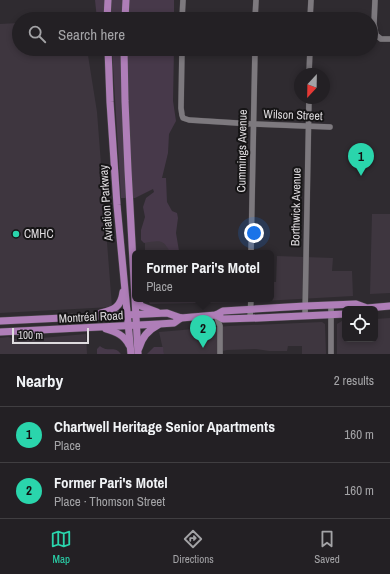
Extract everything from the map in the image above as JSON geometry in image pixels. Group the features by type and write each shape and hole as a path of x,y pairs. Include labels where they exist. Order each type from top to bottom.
{"main road":[{"path":"107,12 108,0"},
{"path":"125,12 126,0"},
{"name":"Aviation Parkway","path":"108,56 110,102 126,315 127,326 134,352"},
{"name":"Aviation Parkway","path":"124,56 125,115 133,250"},
{"path":"81,317 110,311 117,306 122,297 124,280"},
{"name":"Aviation Parkway","path":"134,352 136,326 135,302"},
{"path":"139,302 141,306 160,313"},
{"name":"Montréal Road","path":"0,321 160,313 167,313 182,318 216,315 223,311 356,304 360,306"},
{"name":"Montréal Road","path":"378,308 390,306"},
{"name":"Montréal Road","path":"216,315 223,319 342,314"},
{"name":"Montréal Road","path":"0,332 136,326 174,323 182,318"},
{"path":"98,328 121,334 134,352 146,334 159,324"}],"street":[{"path":"182,12 183,0"},
{"path":"255,12 256,0"},
{"path":"310,12 311,0"},
{"path":"374,12 375,0"},
{"path":"378,37 381,39 390,39"},
{"name":"Wilson Street","path":"182,56 181,108 183,118 189,120 253,124 330,127"},
{"name":"Cummings Avenue","path":"251,250 255,56"},
{"path":"309,68 310,56"},
{"name":"Borthwick Avenue","path":"305,316 309,104"},
{"path":"250,318 251,302"},
{"path":"331,305 331,354"},
{"path":"216,315 220,326 220,354"}],"shaded area":[{"path":"95,0 174,0 174,12 96,12"},
{"path":"12,23 12,56 88,56 97,112 112,307 0,313 0,24"},
{"path":"112,56 174,56 173,101 176,121 169,134 168,153 162,178 166,178 167,202 172,211 177,213 178,218 176,233 179,250 169,250 163,243 160,242 144,243 141,240 141,230 145,217 143,207 146,198 154,192 153,189 135,198 121,198"},
{"path":"372,214 390,214 390,293 370,294"},
{"path":"169,240 170,250 145,250 145,241"},
{"path":"277,256 333,258 332,271 352,271 353,296 274,300 274,282 276,282"},
{"path":"149,302 244,302 150,304"},
{"path":"390,318 390,354 337,354 337,324 342,321 342,342 378,342 378,319"},
{"path":"322,322 325,324 326,354 302,354 302,346 288,346 287,351 256,349 227,350 218,352 218,354 164,354 159,332 229,326"},
{"path":"86,334 87,354 0,354 0,338 8,337 19,340"},
{"path":"100,346 105,349 116,350 121,354 97,354 97,349"},
{"path":"154,347 163,347 164,354 147,354"}],"place":[{"name":"Chartwell Heritage Senior Apartments","path":"361,176"},
{"name":"CMHC","path":"16,234"},
{"name":"Former Pari's Motel","path":"203,348"}]}
